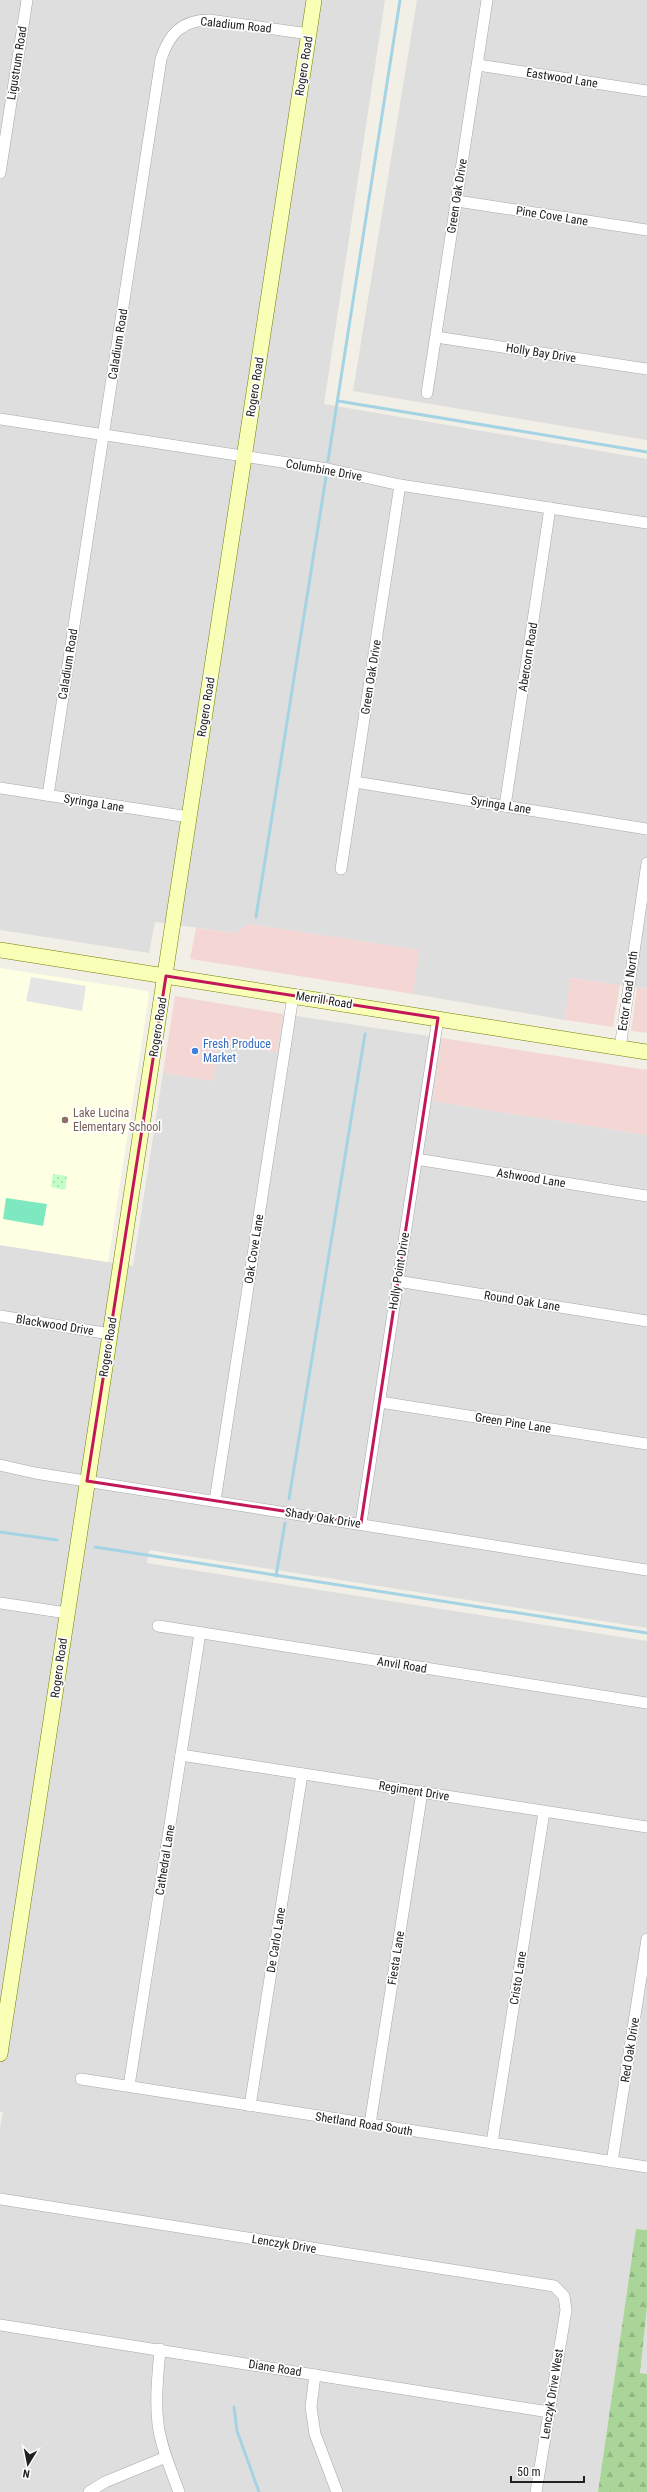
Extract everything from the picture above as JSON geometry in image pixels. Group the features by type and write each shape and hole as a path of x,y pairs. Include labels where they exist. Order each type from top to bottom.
{"main road":[{"name":"Rogero Road","path":"0,2051 166,976 314,0"},
{"name":"Merrill Road","path":"0,950 647,1052"}],"street":[{"name":"Ligustrum Road","path":"0,173 27,0"},
{"name":"Green Oak Drive","path":"427,393 487,0"},
{"name":"Caladium Road","path":"48,796 161,59 165,46 178,28 197,20 209,20 309,34"},
{"name":"Eastwood Lane","path":"478,65 647,91"},
{"name":"Pine Cove Lane","path":"456,201 647,230"},
{"name":"Holly Bay Drive","path":"436,337 647,369"},
{"name":"Columbine Drive","path":"0,419 328,469 400,485 647,523"},
{"name":"Green Oak Drive","path":"341,869 400,485"},
{"name":"Abercorn Road","path":"505,806 550,508"},
{"name":"Syringa Lane","path":"355,782 647,829"},
{"name":"Syringa Lane","path":"0,788 189,817"},
{"name":"Ector Road North","path":"620,1048 647,863"},
{"name":"Oak Cove Lane","path":"216,1502 293,996"},
{"name":"Holly Point Drive","path":"361,1524 438,1018"},
{"name":"Ashwood Lane","path":"416,1159 647,1196"},
{"name":"Round Oak Lane","path":"397,1281 647,1321"},
{"name":"Blackwood Drive","path":"0,1316 110,1334"},
{"name":"Green Pine Lane","path":"380,1402 647,1444"},
{"name":"Shady Oak Drive","path":"0,1465 216,1502 647,1570"},
{"path":"0,1603 67,1613"},
{"name":"Anvil Road","path":"158,1626 647,1703"},
{"name":"Cathedral Lane","path":"129,2086 200,1633"},
{"name":"Regiment Drive","path":"182,1755 647,1827"},
{"name":"De Carlo Lane","path":"250,2106 302,1774"},
{"name":"Fiesta Lane","path":"370,2124 422,1792"},
{"name":"Cristo Lane","path":"492,2143 544,1812"},
{"name":"Red Oak Drive","path":"612,2162 647,1939"},
{"name":"Shetland Road South","path":"82,2079 647,2167"},
{"name":"Lenczyk Drive","path":"0,2199 554,2286 564,2296"},
{"name":"Lenczyk Drive West","path":"536,2492 566,2310 564,2296"},
{"name":"Diane Road","path":"0,2325 160,2349 549,2412"},
{"path":"160,2349 157,2396 158,2424 166,2457 179,2492"},
{"path":"315,2374 311,2407 315,2434 338,2492"},
{"path":"89,2492 105,2482 166,2457"}],"highlighted area":[{"path":"166,976 438,1018 361,1523 87,1481"}],"shaded area":[{"path":"0,0 385,0 324,404 647,459 647,989 571,978 565,1020 413,994 418,950 249,924 235,933 155,922 149,953 0,930"},
{"path":"417,0 647,0 647,440 353,391"},
{"path":"249,924 419,950 413,994 190,959 196,928 235,933"},
{"name":"Lake Lucina Elementary School","path":"0,968 147,991 149,995 108,1262 0,1245"},
{"path":"31,977 86,986 82,1011 26,1001"},
{"path":"570,978 620,985 613,1027 565,1020"},
{"path":"637,988 647,989 647,1033 631,1031"},
{"path":"175,996 283,1014 277,1052 218,1042 213,1081 163,1073"},
{"path":"283,1014 442,1038 433,1101 647,1135 647,1628 149,1550 147,1563 647,1641 647,2230 636,2229 598,2492 0,2492 0,2128 3,2112 0,2112 0,1245 133,1266 163,1073 213,1081 218,1042 277,1052"},
{"path":"442,1038 647,1070 647,1135 433,1101"},
{"path":"647,2307 647,2374 640,2373"}],"green space":[{"path":"53,1174 67,1176 65,1190 51,1187"},
{"path":"6,1198 47,1204 43,1226 3,1219"},
{"path":"636,2229 647,2230 647,2307 640,2373 647,2374 647,2492 598,2492"}],"waterway":[{"path":"328,461 400,0"},
{"path":"338,401 647,452"},
{"path":"256,917 326,477"},
{"path":"289,1499 365,1034"},
{"path":"276,1576 285,1523"},
{"path":"0,1532 57,1540"},
{"path":"95,1547 647,1633"},
{"path":"234,2407 237,2431 259,2492"}],"place":[{"name":"Fresh Produce Market","path":"195,1051"},
{"name":"Lake Lucina Elementary School","path":"65,1120"}]}
